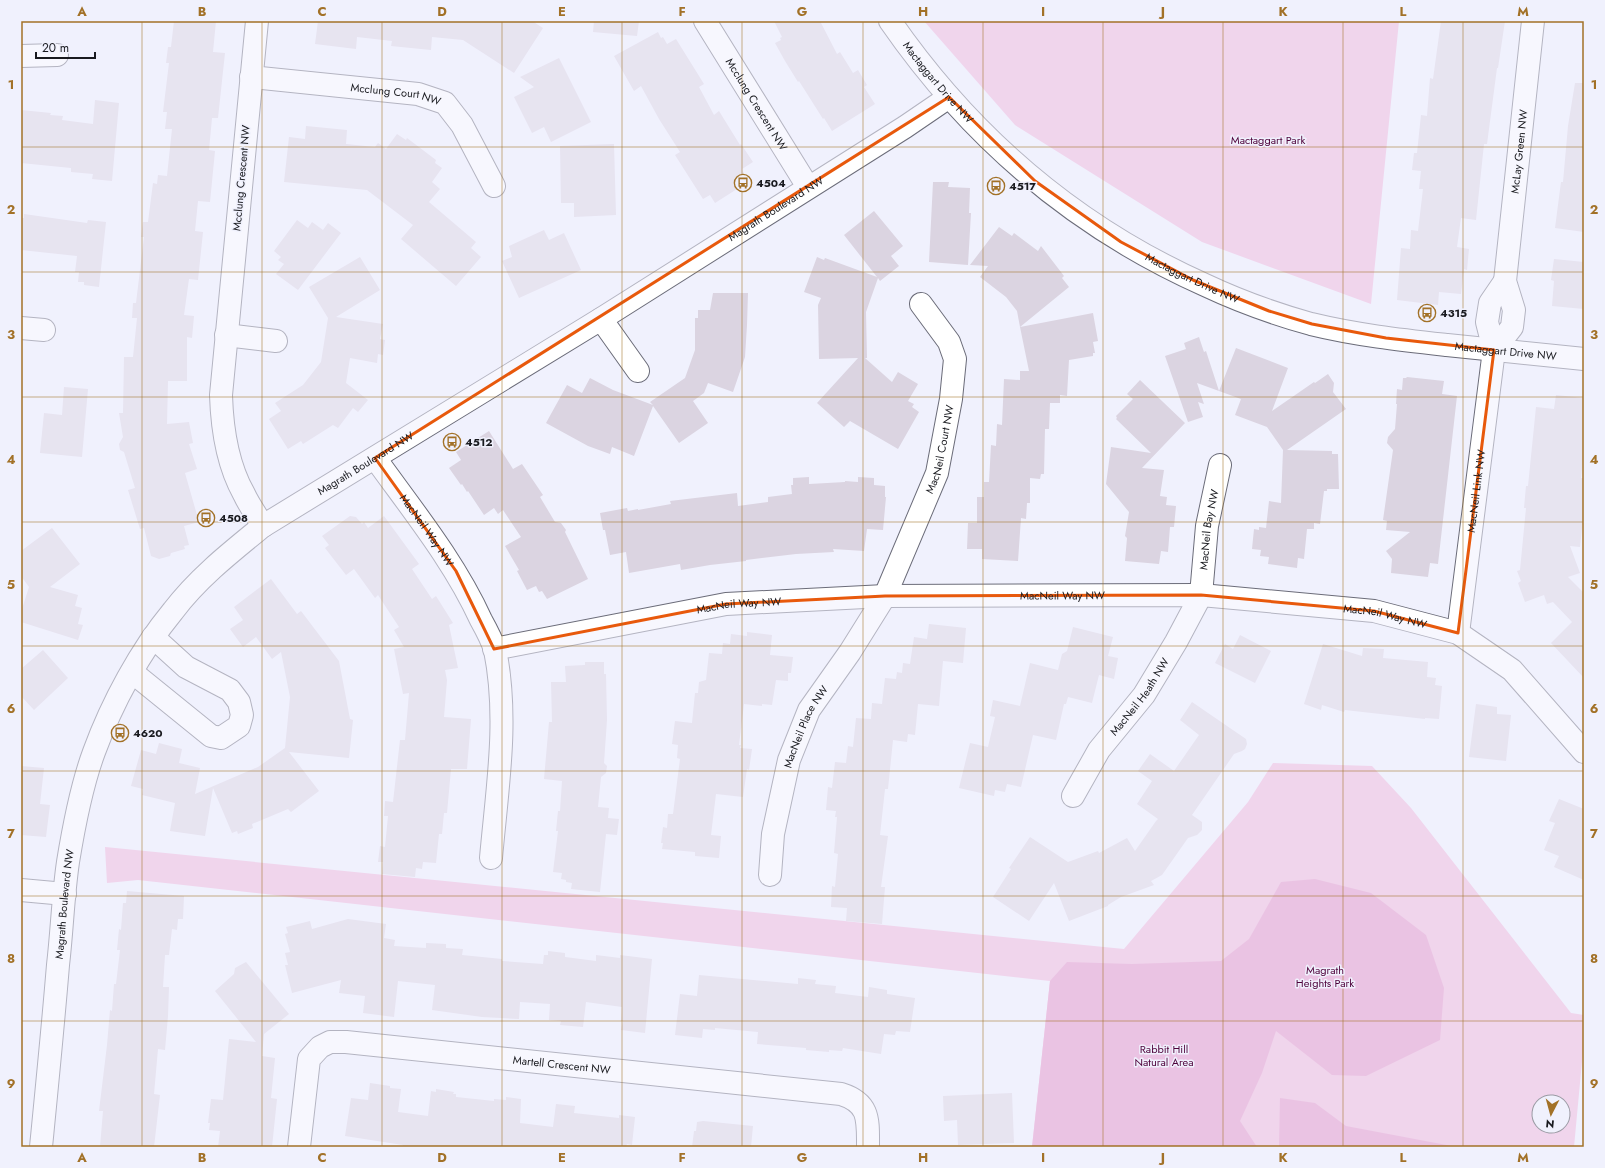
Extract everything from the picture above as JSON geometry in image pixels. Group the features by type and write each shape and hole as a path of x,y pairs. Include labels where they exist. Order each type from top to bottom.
{"street":[{"name":"Mcclung Crescent NW","path":"257,21 221,395 225,439 238,482 244,495 263,526"},
{"name":"Mcclung Crescent NW","path":"705,21 808,187"},
{"name":"Mactaggart Drive NW","path":"890,21 928,73 949,97 1010,159 1035,181 1084,218 1121,242 1193,280 1232,297 1312,324 1386,338 1584,359"},
{"name":"McLay Green NW","path":"1494,350 1512,327 1514,310 1506,281 1533,21"},
{"path":"21,56 57,55"},
{"name":"Mcclung Court NW","path":"251,77 418,94 445,103 462,125 494,186"},
{"name":"Magrath Boulevard NW","path":"41,1147 68,864 81,798 94,752 112,712 132,672 153,637 173,610 195,585 226,556 263,526 601,319 905,127 949,97"},
{"name":"MacNeil Court NW","path":"885,596 937,474 951,400 955,359 949,342 921,304"},
{"path":"601,319 638,371"},
{"path":"21,328 44,330"},
{"path":"226,335 276,341"},
{"name":"MacNeil Link NW","path":"1458,633 1494,350"},
{"name":"MacNeil Way NW","path":"375,458 456,571 477,611 494,649 501,697 501,749 490,858"},
{"name":"MacNeil Bay NW","path":"1201,595 1207,526 1220,465"},
{"name":"MacNeil Way NW","path":"494,649 726,604 885,596 1201,595 1374,611 1458,633 1512,670 1584,752"},
{"name":"MacNeil Heath NW","path":"1073,796 1099,750 1144,695 1176,642 1201,595"},
{"name":"MacNeil Place NW","path":"770,875 773,834 789,760 809,710 850,652 885,596"},
{"path":"132,672 211,736 221,738 239,726 242,715 239,702 230,690 186,667 153,637"},
{"path":"21,890 65,894"},
{"name":"Martell Crescent NW","path":"299,1147 310,1059 320,1047 330,1042 346,1042 841,1094 851,1097 860,1103 864,1109 868,1127 868,1147"}],"highlighted area":[{"path":"949,97 1035,181 1121,242 1193,280 1269,311 1312,324 1386,338 1494,350 1458,633 1374,611 1201,595 885,596 726,604 494,649 456,571 375,458"}],"green space":[{"name":"Mactaggart Park","path":"924,21 1399,21 1371,304 1202,242 1015,125"},
{"name":"Magrath Heights Park","path":"1273,763 1372,766 1411,808 1571,1013 1584,1015 1584,1040 1574,1147 1032,1147 1050,981 138,880 107,883 105,847 1124,949 1248,802"},
{"name":"Rabbit Hill Natural Area","path":"1315,879 1371,893 1426,935 1444,988 1440,1040 1366,1076 1332,1075 1276,1031 1262,1073 1240,1121 1257,1147 1032,1147 1050,981 1067,962 1132,964 1221,961 1249,939 1281,882"},
{"path":"1280,1098 1315,1103 1346,1126 1457,1147 1279,1147"}],"building":[{"path":"174,21 216,21 213,52 225,53 218,118 212,118 209,150 215,151 210,202 198,201 195,231 203,232 198,280 189,279 184,315 194,316 192,338 187,337 187,381 168,381 167,424 189,422 193,443 189,444 197,469 185,473 199,522 184,526 189,545 184,546 185,549 171,553 170,556 159,559 151,556 144,528 140,529 128,490 135,488 124,452 120,450 119,444 123,437 119,413 123,413 124,357 133,357 137,318 132,318 133,303 136,303 144,237 141,237 143,222 148,222 153,183 157,184 158,175 167,176 172,129 165,129 167,112 163,112 169,63 166,63 168,47 171,47"},
{"path":"318,21 532,21 543,28 514,73 463,40 432,37 431,50 391,46 392,41 357,37 356,49 315,44"},
{"path":"594,21 639,21 637,36 593,32"},
{"path":"774,21 820,21 837,54 840,52 853,73 858,70 867,85 864,87 875,104 832,131 799,81 798,82 775,43 781,40 780,38 782,37"},
{"path":"1441,21 1505,21 1487,144 1484,144 1476,220 1461,218 1457,247 1469,249 1467,270 1464,269 1461,294 1439,292 1438,305 1397,300 1401,248 1410,249 1411,230 1418,231 1423,189 1419,189 1421,171 1412,170 1414,153 1417,153 1421,115 1427,116 1430,78 1433,79"},
{"path":"658,32 667,44 676,39 704,84 699,87 714,115 719,111 740,145 741,144 753,162 742,169 748,182 715,203 710,195 703,199 675,155 680,152 659,119 641,86 634,91 614,56"},
{"path":"559,58 591,122 551,142 544,127 532,133 514,97 534,87 520,77"},
{"path":"1575,83 1584,83 1584,232 1555,228 1561,182 1563,182 1568,126"},
{"path":"95,100 119,103 112,181 92,179 93,174 71,172 71,168 21,163 21,110 51,113 50,115 63,116 62,120 93,124"},
{"path":"306,126 347,130 346,144 375,147 378,143 386,149 397,134 406,140 407,138 436,160 435,163 442,168 432,182 440,189 429,202 476,242 471,248 481,257 456,286 401,239 413,225 367,190 284,182 289,137 305,139"},
{"path":"614,144 616,215 574,217 574,203 561,203 560,146"},
{"path":"933,182 949,182 948,187 970,188 969,213 971,213 968,265 929,262"},
{"path":"874,211 903,246 891,256 899,266 880,281 878,278 866,312 867,358 865,358 892,382 898,372 918,384 908,401 914,404 912,407 919,412 898,449 850,421 844,427 817,403 858,358 819,359 818,305 821,298 804,292 817,257 824,260 825,258 877,277 844,235"},
{"path":"24,214 87,223 88,220 106,222 99,287 84,285 84,282 78,282 79,272 75,272 77,256 21,250 21,218 24,218"},
{"path":"297,220 308,228 312,222 323,230 328,223 341,233 298,290 276,274 284,264 278,260 281,257 274,251"},
{"path":"999,227 1012,236 1014,233 1038,251 1041,246 1064,276 1062,278 1069,287 1020,327 1017,311 1006,297 980,277 988,266 970,265"},
{"path":"544,230 549,240 564,233 581,270 519,298 502,261 512,257 509,246"},
{"path":"360,257 380,290 336,317 383,324 380,339 385,340 383,355 378,354 377,363 350,358 346,383 368,400 358,412 353,408 338,428 333,425 303,444 301,441 288,449 269,419 281,411 275,403 303,385 321,362 328,318 309,287"},
{"path":"1554,259 1584,262 1584,309 1552,306 1554,281 1551,280"},
{"path":"713,293 748,293 747,325 745,357 733,392 708,383 704,393 693,401 708,423 679,443 653,406 634,456 612,447 610,454 588,446 546,423 567,385 582,393 590,378 613,390 653,405 650,402 685,378 695,350 695,318 698,318 698,310 710,310"},
{"path":"1093,313 1098,341 1093,342 1095,353 1093,353 1093,356 1069,360 1067,396 1060,395 1060,403 1050,403 1049,429 1045,429 1044,474 1041,474 1040,479 1030,478 1030,503 1027,503 1026,519 1021,518 1018,561 982,559 982,549 967,549 968,523 977,523 977,497 984,497 984,482 989,482 991,445 996,446 997,424 1002,425 1004,379 1020,380 1020,371 1029,371 1020,327"},
{"path":"1199,337 1204,352 1206,351 1219,391 1197,383 1204,404 1198,402 1203,417 1188,422 1165,356 1186,349 1184,343"},
{"path":"1236,348 1288,368 1272,411 1328,374 1334,383 1333,392 1346,409 1287,450 1332,451 1332,454 1338,454 1339,489 1327,489 1327,491 1324,491 1320,524 1314,523 1314,529 1307,529 1304,559 1298,558 1297,568 1268,564 1269,557 1260,556 1261,550 1252,549 1254,529 1259,530 1259,527 1266,528 1269,501 1281,503 1283,450 1267,427 1235,415 1241,399 1219,391"},
{"path":"1407,377 1444,381 1442,394 1457,396 1438,564 1430,563 1428,577 1391,573 1392,559 1386,551 1410,532 1386,530 1387,521 1383,520 1393,450 1387,443 1388,437 1395,429 1397,389 1402,390 1403,378"},
{"path":"1140,380 1185,423 1142,468 1164,470 1160,496 1167,497 1166,505 1176,506 1174,527 1170,527 1168,552 1161,551 1159,564 1125,561 1127,538 1125,536 1129,512 1106,484 1111,447 1151,453 1116,419 1116,416 1133,399 1127,394"},
{"path":"64,387 88,389 82,457 40,453 44,413 62,415"},
{"path":"1556,395 1584,398 1584,450 1581,478 1584,478 1583,519 1580,547 1570,546 1580,573 1568,577 1584,593 1584,678 1551,643 1572,622 1553,602 1547,604 1544,595 1525,602 1518,583 1521,581 1517,571 1520,570 1526,508 1524,508 1526,486 1528,486 1536,407 1554,409"},
{"path":"489,431 513,469 522,464 543,495 540,497 555,522 561,523 566,530 565,532 588,579 547,599 542,591 539,592 536,586 527,590 517,571 519,570 505,546 521,537 503,510 498,514 494,508 484,515 468,491 467,492 462,484 461,485 449,468 461,460 456,452"},
{"path":"809,477 809,484 845,481 858,482 858,477 874,478 874,485 885,486 886,497 883,530 867,529 864,551 833,549 834,552 796,554 681,570 680,564 629,573 626,552 610,555 600,513 627,508 628,511 638,510 671,504 670,501 737,493 738,506 768,502 768,497 792,494 791,485 793,485 793,478"},
{"path":"350,516 356,517 362,524 364,522 368,528 384,516 419,564 412,569 432,599 436,596 453,623 449,625 458,668 445,670 447,680 444,717 471,719 467,769 451,769 447,813 444,813 442,834 439,834 436,863 423,862 422,869 416,868 415,877 382,874 383,862 378,862 380,846 385,847 388,816 384,816 385,801 393,802 400,740 405,740 409,693 403,694 394,649 404,647 394,630 399,627 378,595 375,598 354,569 346,575 325,548 329,545 322,536"},
{"path":"52,528 80,564 50,587 78,595 75,606 82,608 78,624 83,625 78,640 21,622 21,612 29,587 21,576 21,551"},
{"path":"271,579 297,614 301,611 339,661 350,719 353,720 349,758 289,752 319,791 291,812 288,809 252,824 253,828 238,834 237,831 232,833 213,788 205,836 170,831 175,803 142,795 143,789 131,786 141,750 156,754 159,743 182,749 179,763 200,768 195,794 258,767 285,748 290,697 281,652 272,659 256,637 243,647 230,629 243,620 234,607"},
{"path":"929,624 966,628 963,663 943,661 939,706 918,704 915,735 908,734 907,742 893,740 888,789 885,789 880,835 888,836 881,887 885,887 882,924 846,921 847,908 831,907 832,886 835,887 838,854 834,853 837,817 835,817 836,811 826,810 828,787 832,788 835,762 846,763 848,746 853,747 856,718 871,719 872,703 882,704 885,678 896,679 897,672 902,673 903,663 910,664 914,637 927,639"},
{"path":"1073,627 1113,637 1108,656 1118,658 1114,679 1099,675 1092,703 1068,697 1066,704 1064,704 1056,740 1033,735 1021,787 1007,784 1005,792 995,790 994,796 959,788 970,743 988,747 995,717 990,716 993,700 1020,706 1030,663 1058,670 1062,654 1067,651"},
{"path":"747,632 772,635 770,655 793,657 791,673 788,673 788,681 776,680 772,705 762,704 762,706 744,704 739,745 741,745 740,748 752,749 749,770 747,769 743,797 716,794 711,835 721,836 719,858 695,856 695,852 662,849 663,843 661,843 663,827 667,828 668,814 673,814 680,759 677,758 678,745 672,744 675,721 692,723 695,693 698,693 699,682 706,680 709,653 722,654 723,643 730,644 731,634 747,636"},
{"path":"1240,635 1271,651 1255,683 1215,663 1225,644 1233,649"},
{"path":"1323,644 1362,656 1363,648 1384,649 1383,658 1428,662 1427,677 1436,678 1435,685 1442,686 1439,719 1425,719 1345,710 1344,712 1322,705 1321,710 1304,704"},
{"path":"43,650 68,678 34,710 21,696 21,669"},
{"path":"585,662 604,662 604,674 606,674 607,720 604,763 607,766 606,773 601,777 598,807 609,808 608,818 619,819 617,835 606,834 600,892 571,889 572,883 561,879 562,873 553,872 562,781 544,779 549,722 552,722 551,682 566,682 565,666 585,665"},
{"path":"1192,702 1246,739 1247,744 1245,749 1234,754 1192,815 1202,822 1202,830 1197,835 1188,838 1162,875 1151,881 1154,885 1121,897 1108,906 1069,921 1054,883 1029,921 993,897 1011,869 1009,868 1030,837 1068,862 1098,851 1099,853 1127,838 1135,851 1158,819 1137,804 1152,781 1138,771 1150,754 1174,771 1199,735 1180,720"},
{"path":"1476,704 1497,707 1497,714 1511,715 1506,761 1469,757"},
{"path":"21,766 44,768 40,804 50,805 46,837 21,835"},
{"path":"1559,799 1584,809 1584,880 1554,867 1559,856 1544,850 1555,823 1549,821"},
{"path":"127,891 184,896 183,919 178,919 177,930 172,929 169,955 165,955 163,987 169,987 168,1016 165,1050 158,1049 154,1094 160,1095 154,1147 100,1147 103,1111 99,1111 110,1010 112,1011 114,984 116,984 120,950 117,950 119,929 121,930 123,903 126,903"},
{"path":"348,919 386,924 384,938 395,940 394,946 426,948 426,943 446,944 446,948 463,949 462,955 502,959 502,961 543,964 544,955 548,955 548,951 565,953 565,957 596,961 596,955 620,958 620,955 652,959 645,1033 621,1030 623,1021 621,1021 622,1007 586,1002 583,1027 560,1025 561,1021 549,1020 550,1004 520,1002 519,1019 482,1017 432,1010 435,985 398,981 394,1017 363,1013 365,996 339,993 341,980 292,993 285,965 288,965 285,953 290,952 285,934 288,933 286,927 310,921 312,929"},
{"path":"246,962 289,1014 264,1034 262,1056 275,1058 271,1098 277,1099 272,1147 218,1147 220,1131 209,1130 210,1123 208,1123 211,1099 223,1100 229,1039 256,1042 215,991 234,974 235,968"},
{"path":"699,975 798,984 798,978 816,980 815,984 836,986 835,993 868,997 869,987 887,990 887,994 915,998 910,1032 896,1031 895,1035 884,1034 881,1054 843,1048 842,1051 829,1050 829,1052 806,1050 806,1048 757,1044 758,1032 715,1028 715,1030 703,1029 702,1038 675,1035 680,994 697,996"},
{"path":"370,1083 401,1089 398,1112 428,1116 431,1091 436,1092 436,1089 454,1092 453,1094 456,1094 456,1097 494,1101 494,1099 506,1100 506,1097 521,1099 520,1123 553,1127 556,1104 575,1106 574,1113 619,1118 619,1115 635,1117 632,1145 627,1144 626,1147 403,1147 403,1145 345,1136 351,1098 368,1100"},
{"path":"1012,1093 1014,1143 958,1145 957,1120 944,1121 943,1096"},
{"path":"703,1121 753,1126 751,1147 692,1147 697,1122"}],"place":[{"name":"4504","path":"743,183"},
{"name":"4517","path":"996,186"},
{"name":"4315","path":"1427,313"},
{"name":"4512","path":"452,442"},
{"name":"4508","path":"206,518"},
{"name":"4620","path":"120,733"}]}
